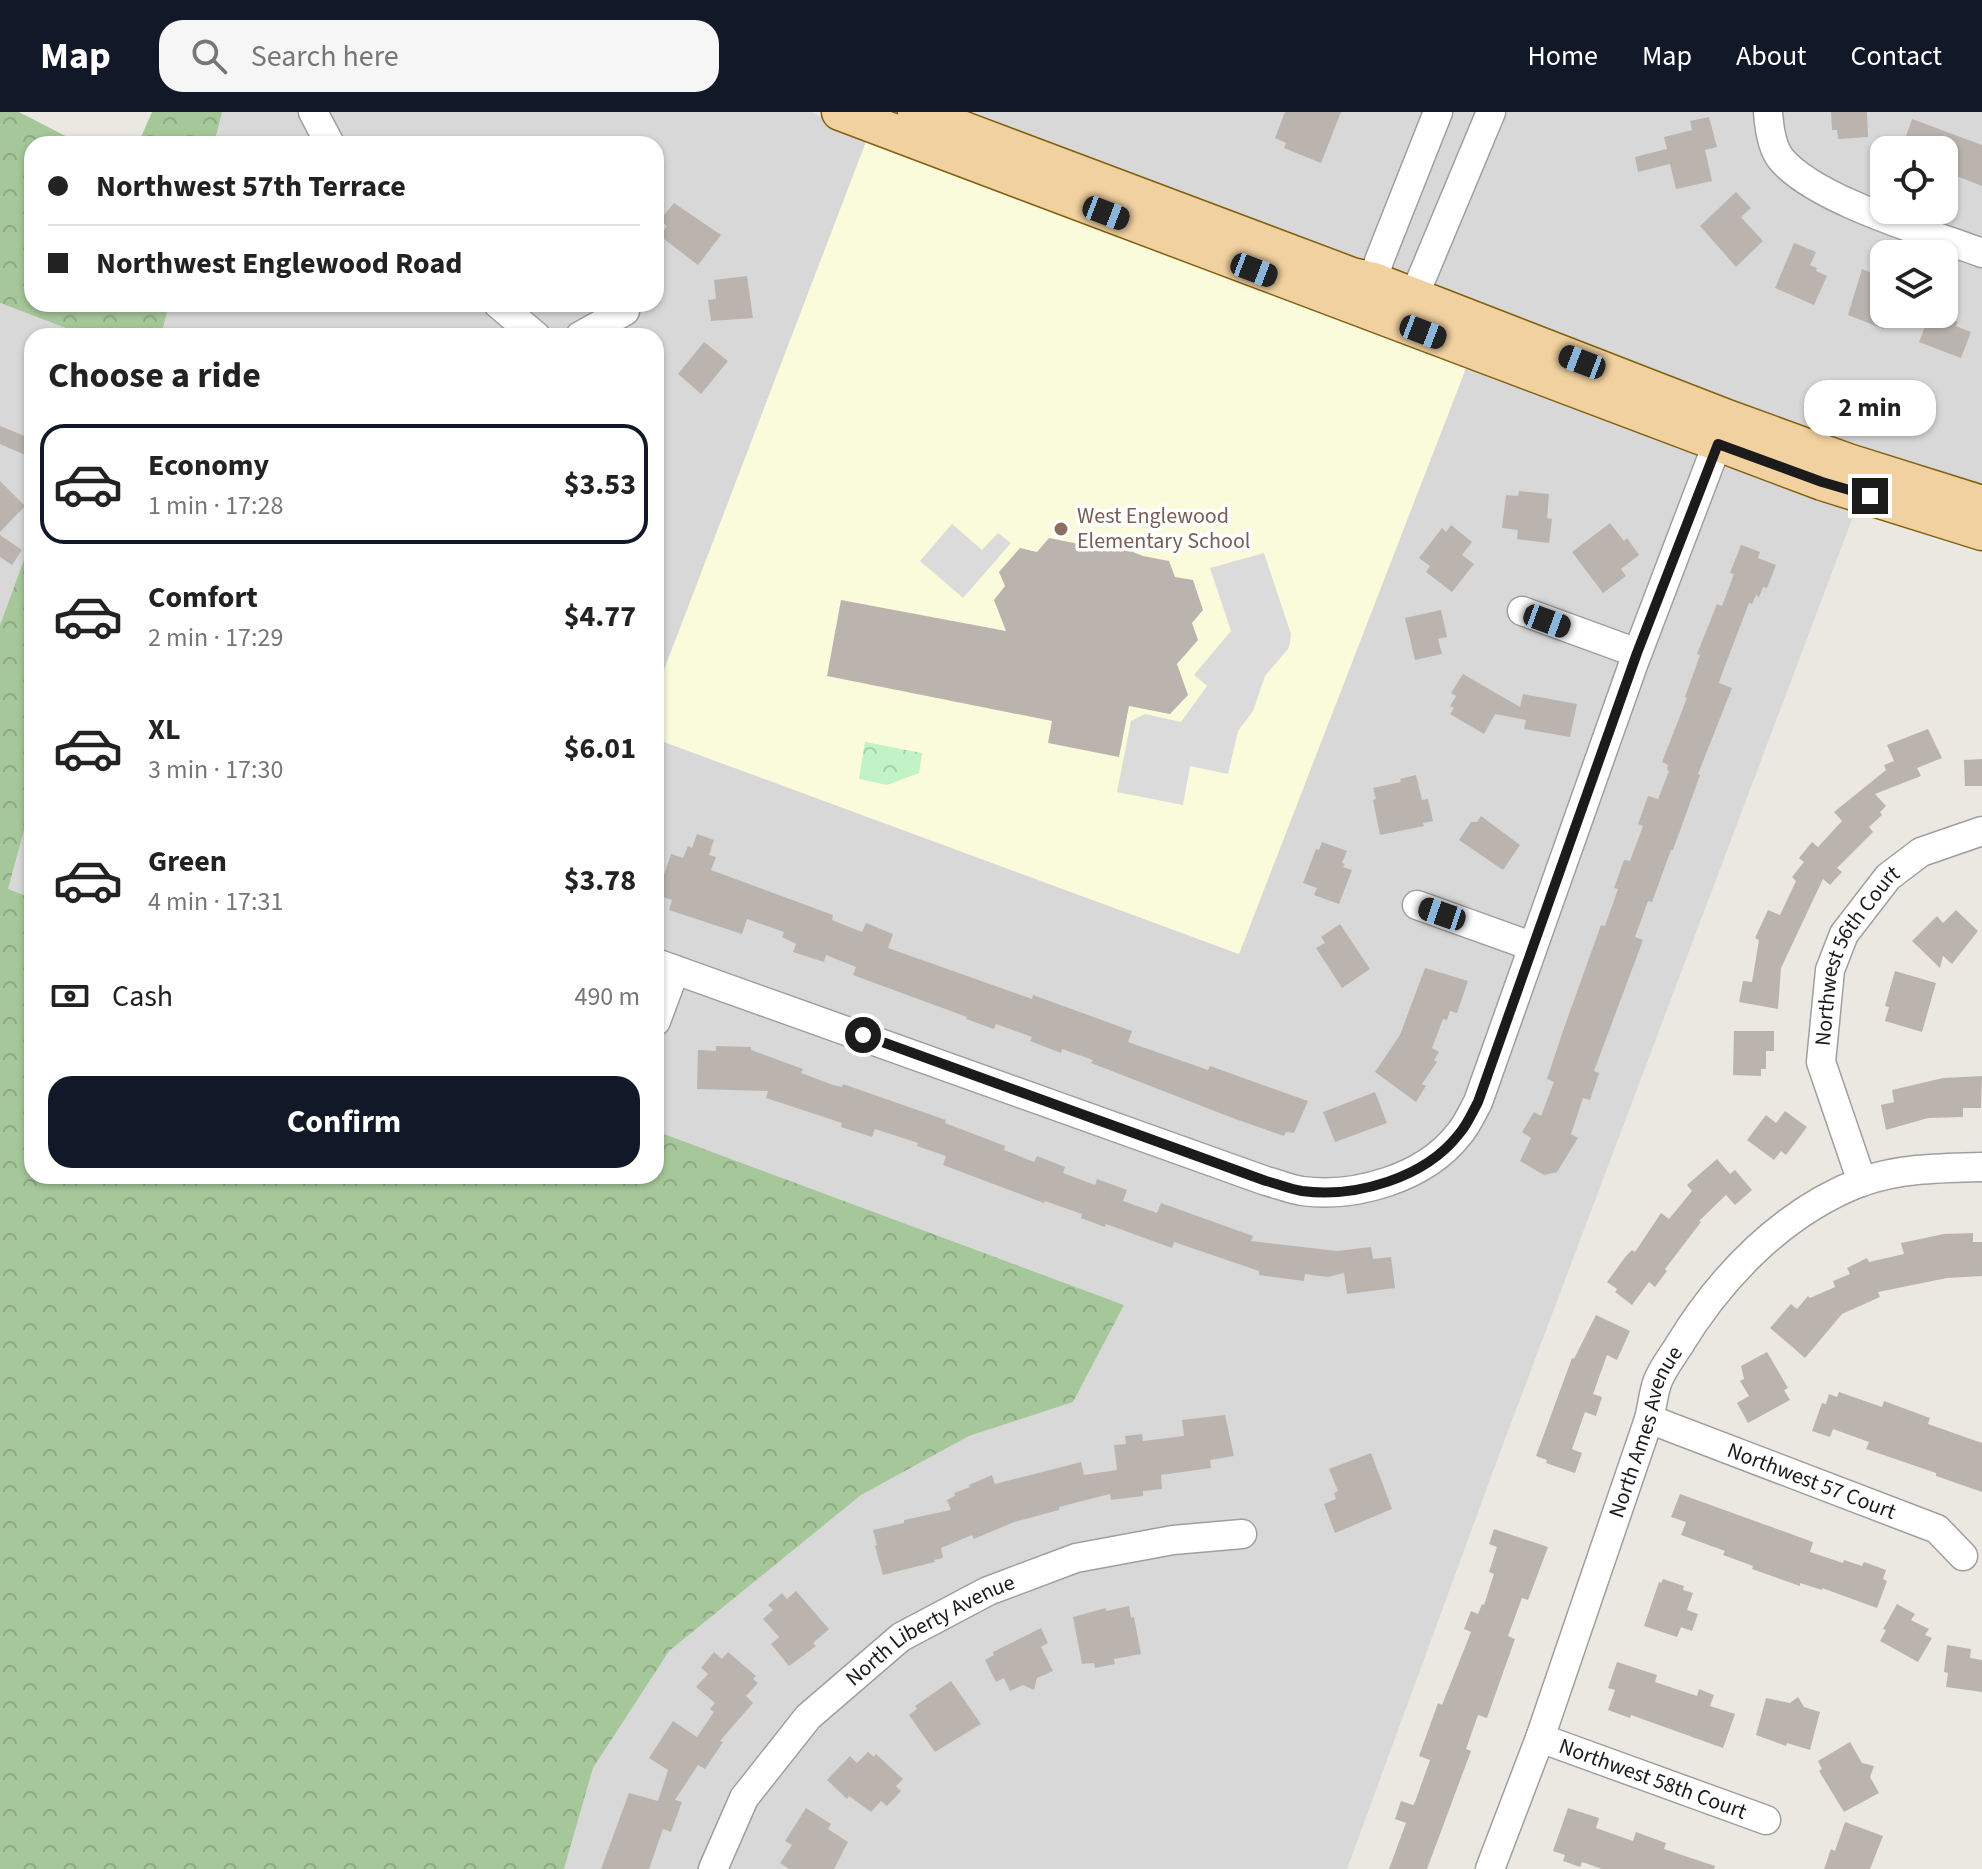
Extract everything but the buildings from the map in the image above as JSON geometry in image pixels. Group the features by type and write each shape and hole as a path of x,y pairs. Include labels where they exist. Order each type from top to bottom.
{"main road":[{"path":"840,112 1370,296 1722,431 1822,482 1982,532"},
{"path":"916,112 1352,276 1370,296"},
{"path":"1722,431 1848,462 1982,504"}],"street":[{"path":"313,112 326,136"},
{"path":"1370,296 1438,112"},
{"path":"1408,311 1491,112"},
{"path":"1768,112 1769,126 1780,158 1824,193 1982,253"},
{"path":"508,312 526,328"},
{"path":"594,328 623,312"},
{"path":"666,966 1266,1181 1302,1191 1335,1192 1368,1188 1403,1176 1434,1157 1459,1135 1478,1102 1637,653 1722,431"},
{"path":"1522,611 1637,653"},
{"name":"Northwest 56th Court","path":"1862,1182 1821,1062 1830,970 1844,934 1888,877 1921,852 1982,831"},
{"path":"1417,905 1531,946"},
{"name":"North Ames Avenue","path":"1490,1869 1540,1738 1649,1419 1657,1381 1686,1334 1757,1246 1802,1213 1862,1182 1920,1168 1982,1167"},
{"name":"Northwest 57 Court","path":"1649,1419 1937,1529 1963,1556"},
{"name":"North Liberty Avenue","path":"713,1869 744,1798 808,1717 901,1637 988,1591 1076,1558 1173,1540 1242,1534"},
{"name":"Northwest 58th Court","path":"1540,1738 1766,1820"}],"shaded area":[{"path":"222,112 811,112 869,134 664,670 664,328 163,328 167,312 664,312 664,136 216,136"},
{"path":"973,112 1982,112 1982,486 1783,426"},
{"name":"West Englewood Elementary School","path":"869,134 1466,368 1239,954 664,742 664,670"},
{"path":"0,303 66,328 24,328 24,560 0,625"},
{"path":"1466,368 1857,506 1502,1447 1347,1869 564,1869 593,1768 668,1651 861,1495 969,1436 1073,1402 1124,1305 664,1134 664,742 1239,954"},
{"path":"952,524 982,550 998,533 1011,543 963,598 920,561"},
{"path":"1264,553 1291,634 1290,643 1265,676 1253,711 1238,731 1228,774 1190,766 1183,805 1117,792 1131,721 1145,714 1181,722 1207,686 1194,675 1231,631 1210,568"},
{"path":"24,830 24,895 8,889"}],"green space":[{"path":"0,112 19,112 66,136 24,136 24,312 167,312 163,328 66,328 0,303"},
{"path":"152,112 222,112 216,136 142,136"},
{"path":"24,560 24,830 8,889 24,895 24,1184 664,1184 664,1134 1124,1305 1073,1402 969,1436 861,1495 669,1651 593,1768 564,1869 0,1869 0,625"},
{"path":"865,742 922,753 919,773 887,785 859,779"}],"place":[{"name":"West Englewood Elementary School","path":"1061,529"}],"route":[{"path":"863,1035 1266,1181 1302,1191 1335,1192 1368,1188 1403,1176 1434,1157 1459,1135 1478,1102 1637,653 1718,444 1870,496"}]}
